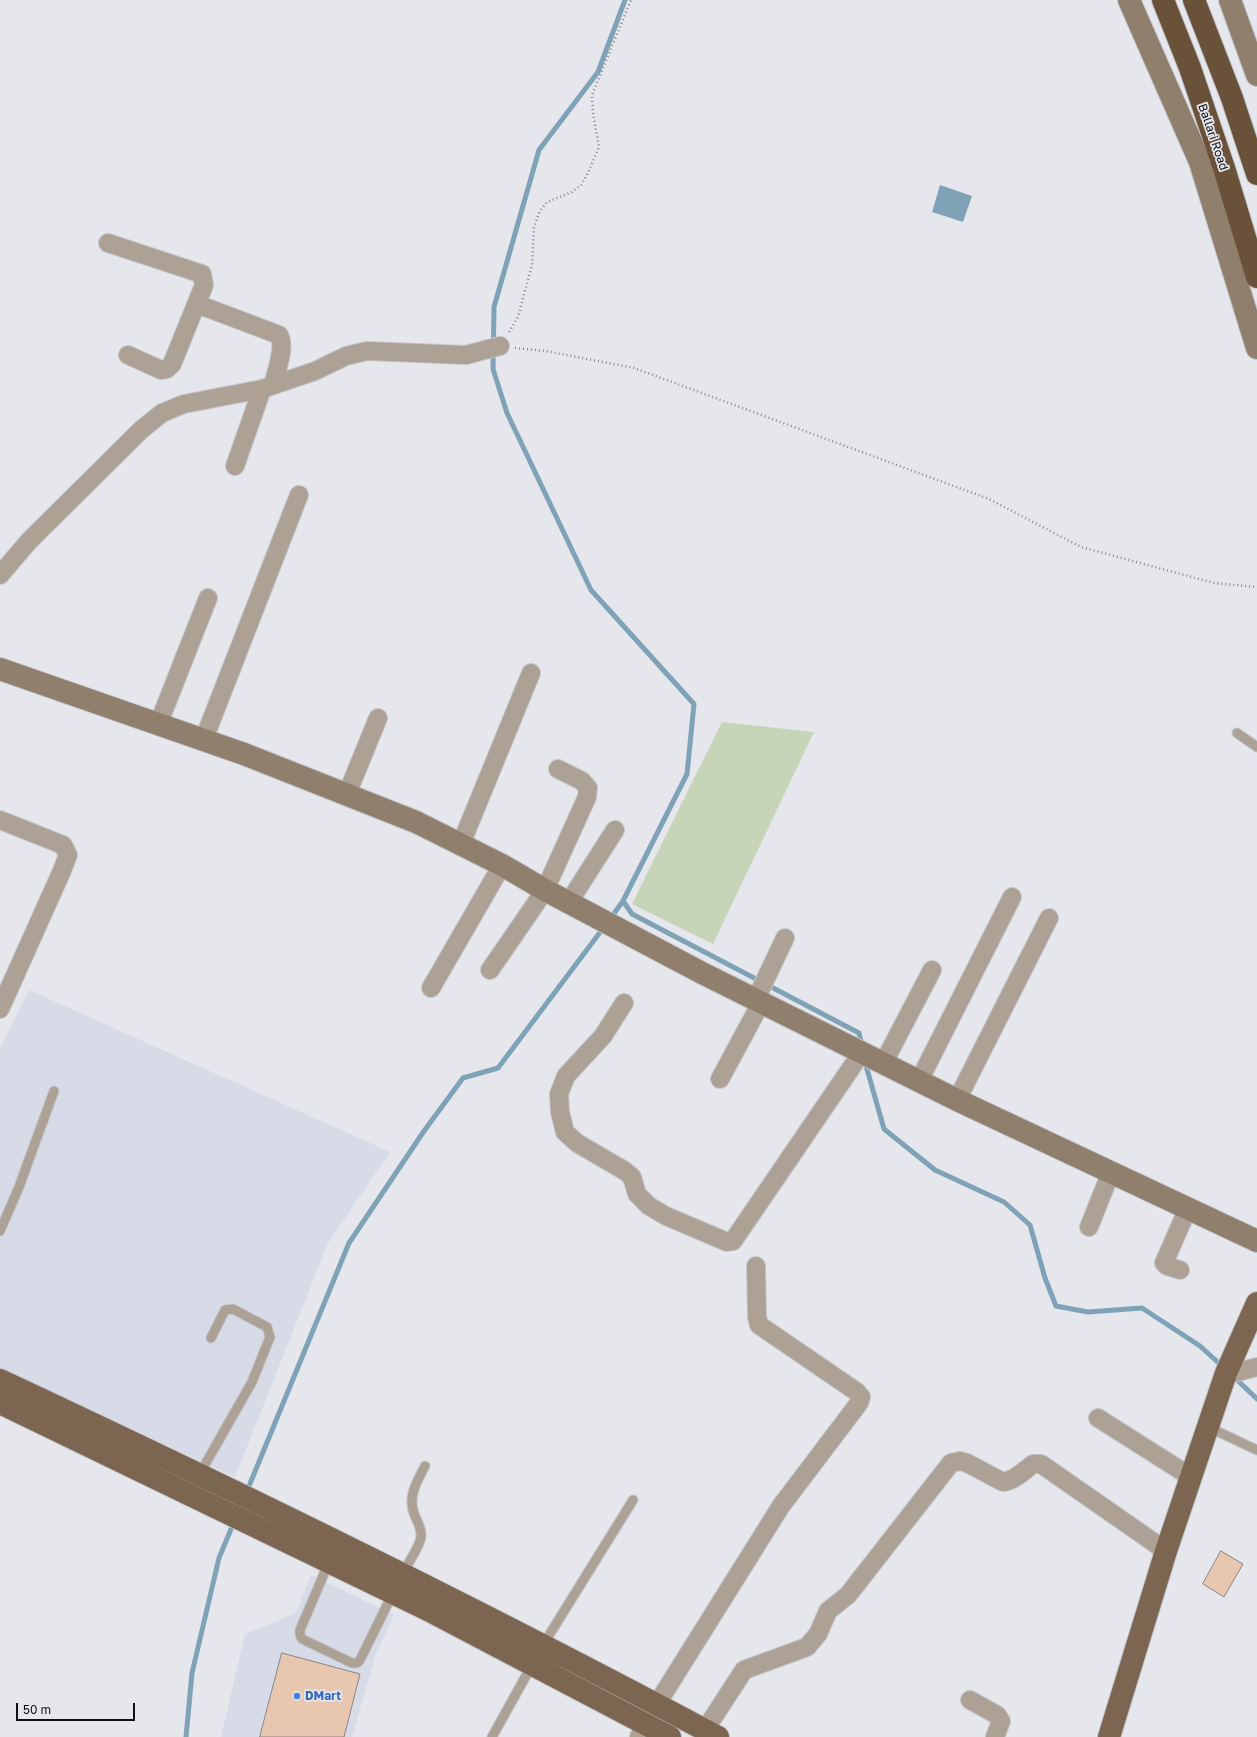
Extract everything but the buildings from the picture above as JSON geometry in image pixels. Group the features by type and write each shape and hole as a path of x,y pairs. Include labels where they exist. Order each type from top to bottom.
{"highway":[{"name":"Ballari Road","path":"1163,0 1190,68 1221,160 1257,277"},
{"path":"1194,0 1232,98 1257,174"}],"main road":[{"path":"1109,1737 1166,1551 1227,1371 1257,1303"},
{"path":"0,1380 200,1487 255,1526 428,1610 538,1654 656,1704 712,1734"},
{"path":"0,1402 200,1487 265,1505 403,1573 538,1654 642,1730 670,1737"}],"street":[{"path":"1129,0 1200,162 1257,348"},
{"path":"1230,0 1257,75"},
{"path":"108,243 202,274 204,285 172,364 168,369 161,370 128,355"},
{"path":"197,304 279,335 282,340 282,348 235,466"},
{"path":"0,575 29,541 141,430 162,413 184,404 267,387 315,371 346,356 367,351 466,355 500,346"},
{"path":"204,740 299,495"},
{"path":"158,725 208,598"},
{"path":"0,669 204,740 416,822 502,865 545,890 702,973 759,1000 957,1100 1257,1240"},
{"path":"461,844 531,673"},
{"path":"346,794 378,718"},
{"path":"490,970 545,890 587,797 588,788 582,781 558,769"},
{"path":"0,1009 68,855 63,845 1,823"},
{"path":"569,902 615,830"},
{"path":"431,988 502,865"},
{"path":"919,1081 1012,897"},
{"path":"957,1100 1049,918"},
{"path":"720,1079 759,1000 785,938"},
{"path":"624,1003 603,1036 566,1076 559,1094 560,1112 565,1132 577,1143 625,1171 632,1177 637,1194 649,1206 666,1216 727,1242 733,1241 872,1057 932,970"},
{"path":"1089,1227 1111,1172"},
{"path":"1180,1270 1167,1266 1164,1263 1188,1208"},
{"path":"656,1704 781,1506 859,1403 861,1397 857,1392 759,1325 757,1317 756,1266"},
{"path":"1227,1371 1257,1367"},
{"path":"1098,1418 1191,1477"},
{"path":"712,1734 744,1670 807,1648 813,1642 828,1611 848,1595 951,1463 960,1461 967,1463 1002,1482 1008,1482 1033,1464 1041,1464 1166,1551"},
{"path":"970,1700 997,1715 1001,1720 995,1737"}],"lane":[{"path":"1237,733 1257,747"},
{"path":"0,1231 19,1187 54,1091"},
{"path":"200,1487 252,1382 270,1337 267,1327 233,1309 229,1309 225,1310 211,1338"},
{"path":"1208,1427 1257,1450"},
{"path":"403,1573 421,1538 420,1529 412,1508 412,1496 416,1483 425,1466"},
{"path":"492,1737 538,1654 633,1500"},
{"path":"330,1562 300,1630 302,1639 316,1646 352,1663 356,1663 360,1660 393,1593"}],"path":[{"path":"630,0 592,95 593,113 599,147 581,185 572,192 548,202 540,211 534,227 532,265 518,317 500,346 546,351 634,368 989,499 1081,547 1214,583 1257,588"}],"shaded area":[{"path":"29,990 390,1152 328,1243 235,1477 0,1368 0,1049"},
{"name":"DMart","path":"311,1575 394,1615 375,1656 352,1737 221,1737 245,1634 296,1613"}],"green space":[{"path":"722,722 814,732 713,944 632,904"}],"water":[{"path":"940,185 972,196 963,222 932,212"}],"waterway":[{"path":"625,0 598,72 539,150 494,307 493,369 507,413 591,590 694,704 687,774 623,901 632,914 859,1033 862,1046"},
{"path":"610,919 623,901"},
{"path":"247,1491 349,1243 424,1131 463,1078 498,1068 604,927"},
{"path":"865,1062 884,1129 935,1170 1004,1202 1030,1225 1045,1278 1056,1306 1088,1312 1142,1308 1200,1346 1223,1367"},
{"path":"1233,1376 1257,1399"},
{"path":"186,1737 192,1673 219,1558 234,1522"}],"place":[{"name":"DMart","path":"297,1696"}]}
